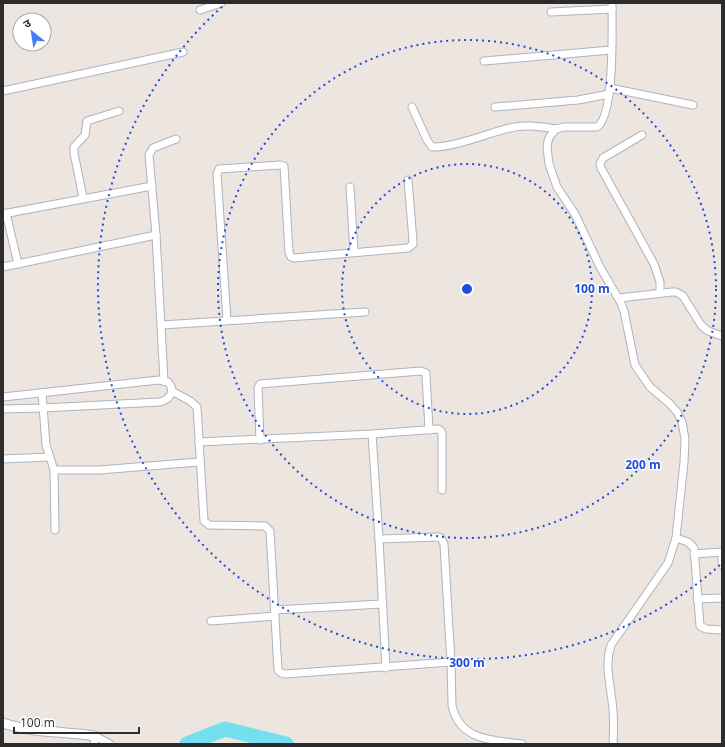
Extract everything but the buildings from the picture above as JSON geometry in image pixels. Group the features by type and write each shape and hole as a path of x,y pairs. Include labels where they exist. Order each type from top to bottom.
{"street":[{"path":"200,10 221,3"},
{"path":"412,107 427,140 432,147 461,142 516,126 556,129 564,127 594,128 600,125 610,91 612,6 551,12"},
{"path":"484,61 611,50"},
{"path":"3,91 183,52"},
{"path":"495,107 578,100 610,91 693,105"},
{"path":"83,198 74,147 85,135 88,121 119,110"},
{"path":"556,129 550,136 547,147 549,164 554,180 575,214 600,267 619,298 624,311 635,365 650,387 677,412 683,426 685,439 676,538 668,563 611,645 608,654 607,662 614,720 613,744"},
{"path":"642,135 603,158 600,164 654,264 660,282 660,293"},
{"path":"164,381 156,235 149,160 150,151 153,148 176,139"},
{"path":"227,320 217,174 219,169 284,166 289,252 291,257 294,258 408,248 412,244 408,180"},
{"path":"18,264 4,214 152,186"},
{"path":"350,186 354,252"},
{"path":"3,267 156,235"},
{"path":"619,298 660,293 679,293 683,296 701,325 708,331 722,336"},
{"path":"162,325 365,312"},
{"path":"260,440 258,388 260,384 421,371 426,372 428,430"},
{"path":"3,397 51,391 164,381 170,384 172,391 190,401 197,407 202,518 206,524 209,525 265,526 270,531 277,667 280,673 386,668 451,662"},
{"path":"3,409 159,402 168,398 172,391"},
{"path":"42,393 46,444 54,470 55,530"},
{"path":"199,442 372,434 438,429 442,434 442,490"},
{"path":"372,434 386,668"},
{"path":"3,459 50,457"},
{"path":"54,470 99,470 199,462"},
{"path":"379,540 441,538 443,541 453,712 460,724 477,737 522,744"},
{"path":"676,538 690,543 694,548 700,626 706,630 722,630"},
{"path":"694,554 722,552 722,565"},
{"path":"697,599 722,598"},
{"path":"211,622 275,613 382,604"},
{"path":"3,723 24,728 73,732 110,744"}],"waterway":[{"path":"187,744 225,729 286,744"}]}
